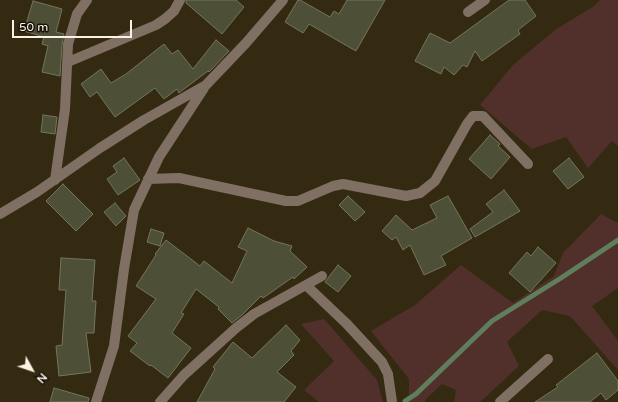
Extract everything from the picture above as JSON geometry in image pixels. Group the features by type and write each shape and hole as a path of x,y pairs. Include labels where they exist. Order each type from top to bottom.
{"street":[{"path":"55,180 65,109 68,44 77,14 87,0"},
{"path":"68,62 156,25 174,11 180,0"},
{"path":"96,402 114,346 124,269 134,210 148,179 159,156 206,85 246,43 283,0"},
{"path":"468,12 485,0"},
{"path":"0,214 37,192 100,148 144,120 206,85"},
{"path":"148,179 179,178 286,201 298,201 333,186 343,184 406,196 420,193 435,181 473,116 482,116 528,164"},
{"path":"160,402 184,375 236,328 254,314 322,276"},
{"path":"306,285 346,322 382,362 388,374 392,402"},
{"path":"500,402 548,359"}],"shaded area":[{"path":"600,0 618,0 618,146 612,141 588,168 566,137 532,149 480,105 513,65 555,30 594,6"},
{"path":"601,214 618,223 618,288 592,306 618,341 618,370 570,316 542,310 507,342 519,366 480,402 454,402 456,390 442,384 426,399 425,402 409,402 409,379 371,331 415,305 461,265 513,303 554,276 563,253"},
{"path":"324,319 377,380 383,402 319,402 304,390 334,361 301,324"}],"building":[{"path":"186,0 236,0 244,7 222,34 186,3"},
{"path":"298,0 330,17 334,11 339,14 347,0 385,0 356,51 309,24 303,33 285,22"},
{"path":"509,0 525,0 536,16 518,30 520,34 482,61 475,51 467,67 463,65 454,75 444,67 441,74 415,61 430,33 450,43"},
{"path":"33,1 62,9 56,32 64,34 60,76 42,72 48,46 42,44 44,37 24,31"},
{"path":"216,40 229,51 209,72 208,71 179,93 177,89 164,99 155,88 115,117 97,92 90,97 81,84 101,69 111,83 126,74 164,44 172,54 178,50 193,69"},
{"path":"43,115 57,117 55,134 41,132"},
{"path":"490,135 500,144 498,146 510,157 491,179 469,159"},
{"path":"124,158 140,180 118,195 107,179 117,172 113,166"},
{"path":"569,158 584,177 568,189 553,171"},
{"path":"63,184 93,214 76,231 46,201"},
{"path":"504,190 520,211 475,237 470,229 493,212 486,204"},
{"path":"348,196 365,212 355,221 339,205"},
{"path":"448,196 472,238 441,256 446,265 424,275 410,245 403,250 396,237 392,240 382,231 396,215 412,230 437,218 430,205"},
{"path":"115,203 126,216 116,226 104,212"},
{"path":"248,228 274,241 292,246 290,251 307,267 294,279 293,277 263,298 261,296 232,323 218,309 219,307 196,289 181,313 184,314 172,333 191,348 168,378 130,351 137,343 128,336 156,299 136,286 156,255 155,254 166,240 200,266 204,261 232,283 247,251 238,247"},
{"path":"151,229 164,233 160,246 147,242"},
{"path":"538,247 556,263 530,292 509,273 527,252 531,256"},
{"path":"61,258 95,260 92,301 96,301 94,333 86,333 91,372 59,376 56,346 62,345 66,290 59,290"},
{"path":"338,265 351,276 338,292 325,282"},
{"path":"286,325 300,340 291,351 294,355 277,372 296,387 284,402 197,402 215,369 213,367 233,342 252,358"},
{"path":"597,353 618,381 618,390 606,400 601,393 590,402 535,402 558,387 556,385"},
{"path":"54,388 89,398 88,402 50,402"}],"waterway":[{"path":"405,401 416,394 492,321 618,240"}]}
